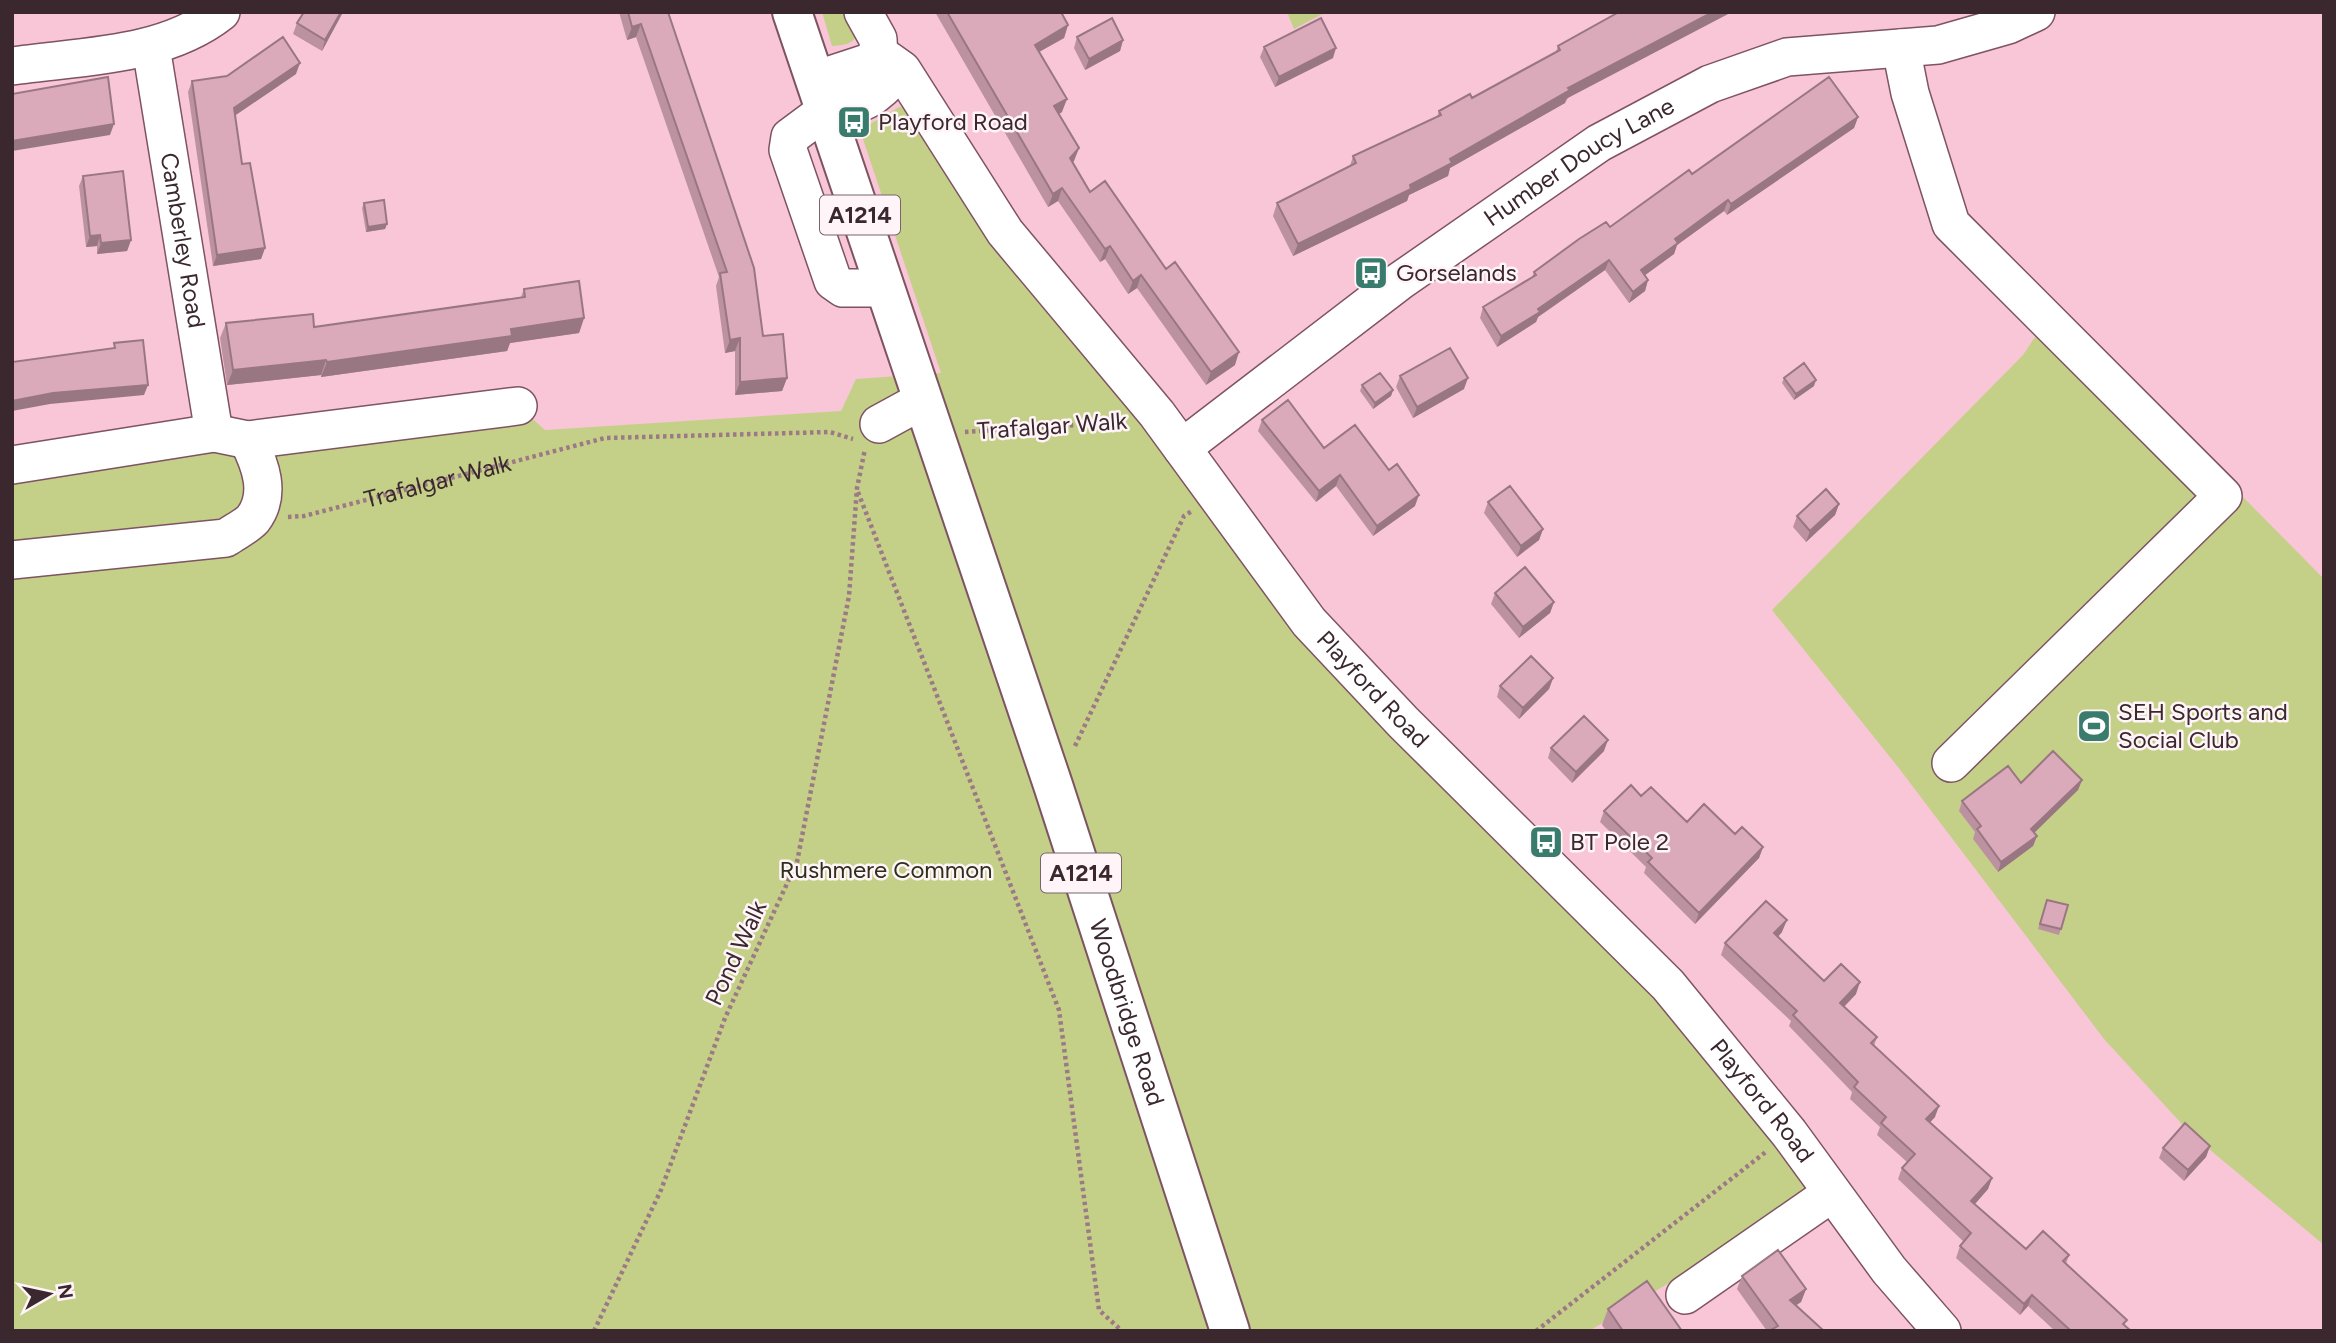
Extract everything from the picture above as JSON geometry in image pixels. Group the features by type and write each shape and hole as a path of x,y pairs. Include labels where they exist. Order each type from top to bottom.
{"main road":[{"name":"A1214","path":"792,12 884,288 936,416"},
{"name":"Woodbridge Road","path":"936,416 1230,1331"}],"street":[{"path":"12,66 151,47 204,26 221,12"},
{"name":"Playford Road","path":"863,12 890,64 1005,232 1182,448 1309,622 1403,722 1662,978 1789,1133 1889,1270 1942,1331"},
{"name":"Humber Doucy Lane","path":"1182,448 1400,281 1599,143 1710,84 1787,58 1938,45 2008,25 2036,12"},
{"name":"Camberley Road","path":"151,47 231,436 261,466 264,494 253,519"},
{"path":"1901,48 1910,93 1951,224 2223,496 1951,763"},
{"path":"821,98 890,64"},
{"path":"12,466 231,436 518,406"},
{"path":"879,424 936,416"},
{"path":"12,560 226,538 253,519"},
{"path":"1685,1295 1832,1193"}],"path":[{"name":"Trafalgar Walk","path":"936,416 1136,421"},
{"name":"Trafalgar Walk","path":"253,519 304,516 605,438 830,432 866,445 857,488"},
{"path":"857,488 1059,1010 1099,1310 1122,1331"},
{"name":"Pond Walk","path":"594,1331 661,1190 725,1018 797,862 849,596 857,488"},
{"path":"1070,757 1184,516 1217,496"},
{"path":"1536,1331 1789,1133"}],"green space":[{"path":"822,12 848,12 858,33 856,37 847,44 832,46"},
{"path":"1287,12 1326,12 1294,29"},
{"name":"Rushmere Common","path":"899,107 906,108 968,207 1662,1003 1782,1152 1809,1192 1684,1274 1589,1331 12,1331 12,479 518,406 545,430 841,411 856,379 941,373 860,130"},
{"name":"SEH Sports and Social Club","path":"1969,220 2324,579 2324,1245 2191,1134 2104,1039 1898,767 1772,610 2023,355 2045,322"}],"building":[{"path":"304,12 341,12 325,40 297,23"},
{"path":"628,12 668,12 754,268 763,336 783,334 787,378 740,382 740,338 730,340 720,273 727,272 641,24 632,27"},
{"path":"947,12 1061,12 1068,25 1035,45 1067,99 1054,106 1079,148 1070,158 1090,192 1105,181 1166,269 1175,262 1239,352 1211,372 1141,275 1133,281 1110,246 1105,249 1062,188 1053,194"},
{"path":"1619,12 1713,12 1568,88 1570,90 1450,159 1452,163 1410,185 1411,189 1298,244 1277,203 1356,163 1353,156 1441,115 1439,111 1470,94 1472,98 1560,50 1558,46"},
{"path":"1112,18 1123,40 1089,59 1077,37"},
{"path":"1321,18 1336,48 1279,77 1264,47"},
{"path":"283,37 300,63 234,108 242,164 250,163 265,248 217,255 192,81 227,76"},
{"path":"108,77 114,124 12,141 12,94"},
{"path":"1829,77 1858,117 1731,204 1728,200 1675,239 1678,243 1641,270 1648,280 1633,292 1609,260 1538,309 1540,312 1501,336 1483,307 1536,275 1534,272 1579,239 1606,222 1610,227 1689,170 1692,174"},
{"path":"123,171 131,240 101,243 100,235 90,236 83,176"},
{"path":"384,200 387,224 368,227 364,203"},
{"path":"579,281 584,318 511,329 512,336 327,362 233,370 226,323 313,314 314,327 525,297 524,289"},
{"path":"143,340 148,385 53,393 12,401 12,362 115,348 114,343"},
{"path":"1450,348 1468,378 1417,407 1400,376"},
{"path":"1804,363 1816,380 1796,394 1784,378"},
{"path":"1380,373 1393,390 1375,403 1362,385"},
{"path":"1288,400 1324,448 1355,425 1389,470 1397,464 1419,495 1377,526 1340,475 1319,491 1262,420"},
{"path":"1510,486 1543,529 1521,546 1488,502"},
{"path":"1826,489 1839,504 1810,531 1797,516"},
{"path":"1525,567 1554,602 1523,627 1495,593"},
{"path":"1531,656 1553,678 1523,708 1500,686"},
{"path":"1584,716 1608,740 1576,772 1551,748"},
{"path":"2053,751 2082,780 2031,829 2037,836 2001,862 1977,829 1981,826 1962,801 2008,766 2021,783"},
{"path":"1631,785 1641,796 1651,787 1687,822 1704,804 1735,834 1742,827 1763,847 1699,913 1648,862 1652,858 1604,811"},
{"path":"2047,900 2068,905 2061,929 2040,924"},
{"path":"1766,901 1787,920 1774,933 1824,981 1841,964 1860,982 1840,1003 1877,1037 1871,1043 1939,1106 1926,1119 1992,1178 1971,1201 2026,1249 2043,1231 2069,1255 2063,1261 2127,1320 2123,1324 2131,1331 2071,1331 2032,1295 2024,1304 1960,1246 1971,1233 1902,1168 1915,1154 1881,1123 1886,1117 1854,1087 1858,1082 1793,1015 1797,1011 1725,943"},
{"path":"2185,1123 2210,1146 2188,1170 2163,1148"},
{"path":"1778,1250 1806,1289 1790,1300 1824,1331 1769,1331 1778,1326 1742,1276"},
{"path":"1647,1281 1682,1331 1623,1331 1608,1309"}],"place":[{"name":"Playford Road","path":"854,122"},
{"name":"Gorselands","path":"1371,273"},
{"name":"SEH Sports and Social Club","path":"2094,726"},
{"name":"BT Pole 2","path":"1546,842"}]}
